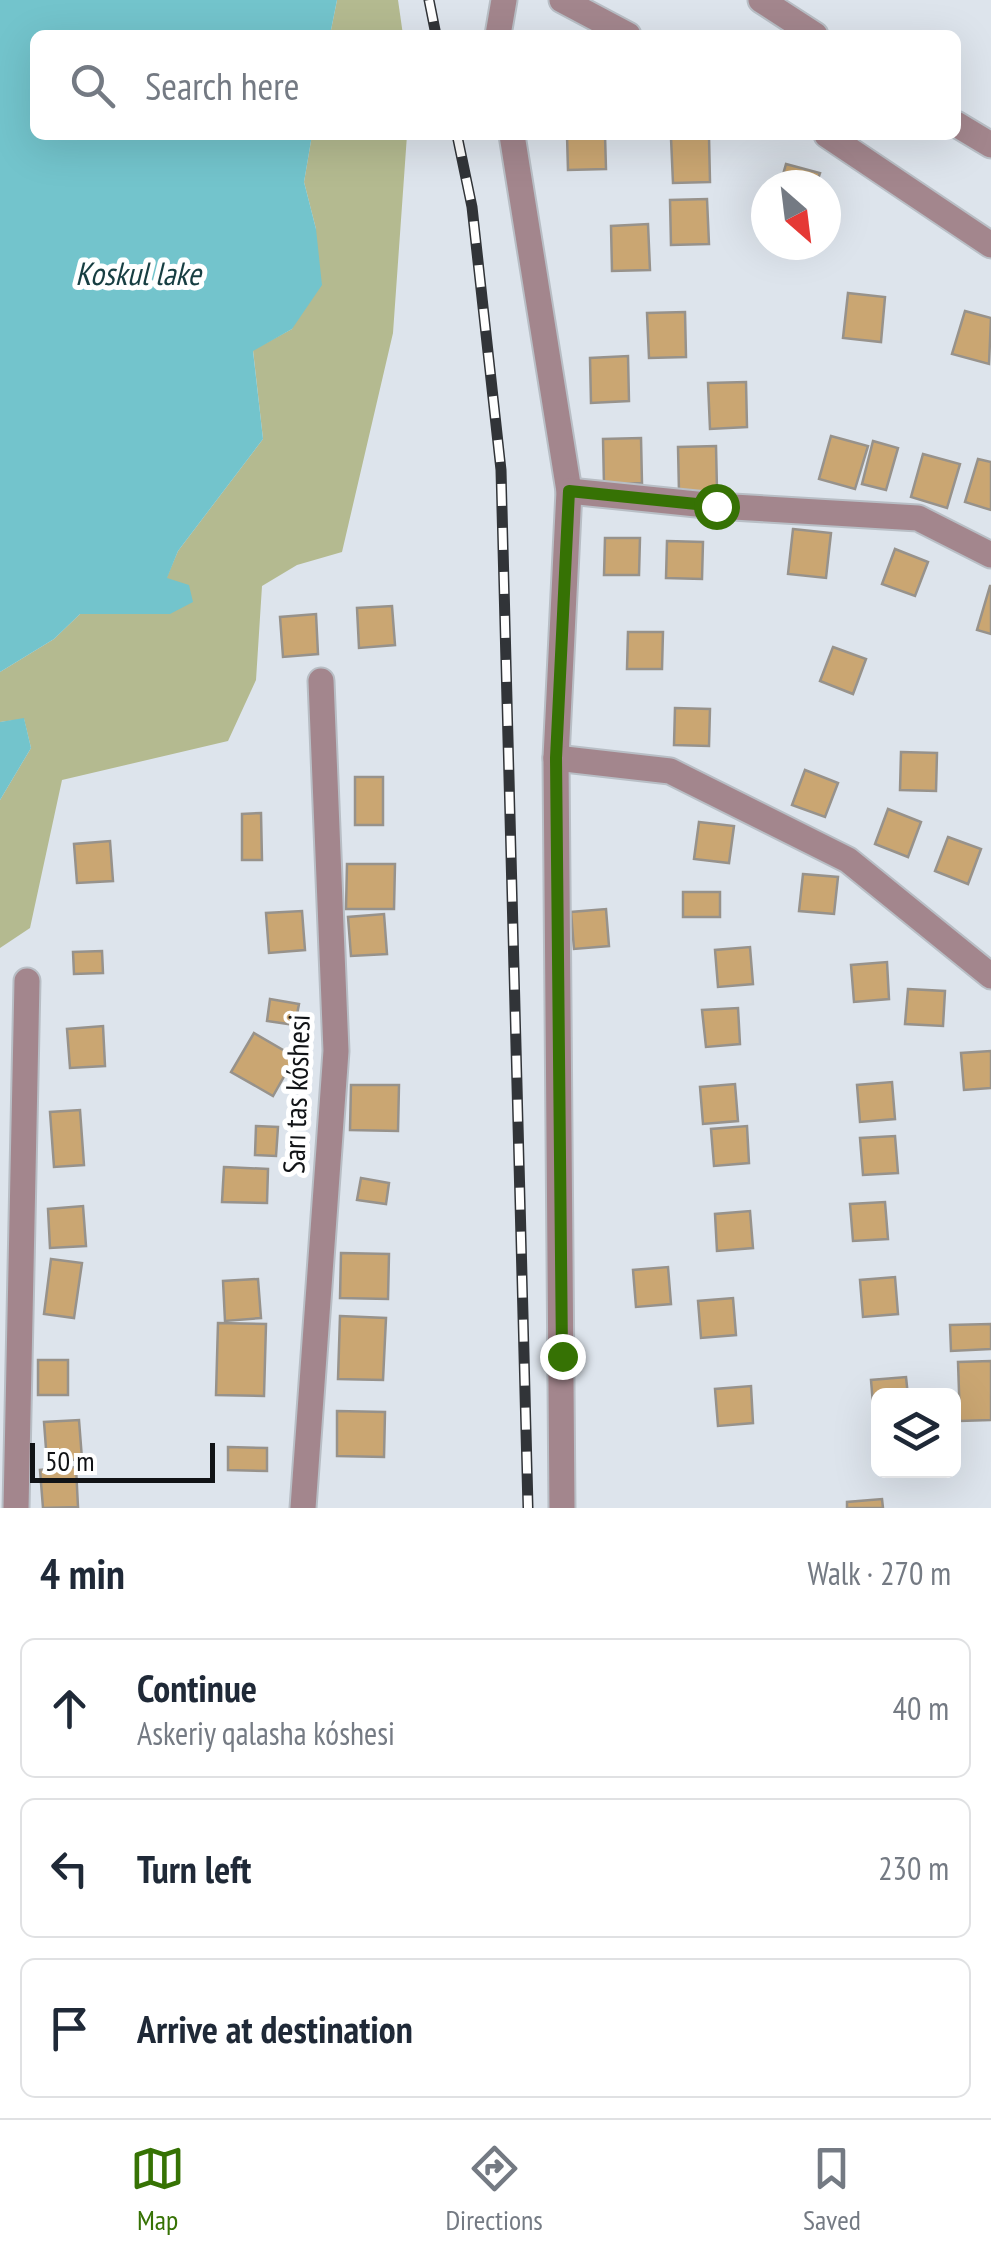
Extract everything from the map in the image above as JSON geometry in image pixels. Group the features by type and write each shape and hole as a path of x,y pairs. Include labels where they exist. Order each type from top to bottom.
{"street":[{"path":"499,30 504,0"},
{"path":"562,0 619,30"},
{"path":"761,0 807,30"},
{"path":"961,127 991,145"},
{"path":"513,140 569,491 556,758 562,1508"},
{"path":"834,140 991,246"},
{"path":"569,491 716,506 918,518 991,555"},
{"name":"Sarı tas kóshesi","path":"303,1508 336,1051 321,681"},
{"path":"556,758 670,771 848,860 991,976"},
{"path":"16,1508 27,981"}],"green space":[{"path":"337,0 398,0 402,30 331,30"},
{"path":"311,140 407,140 393,333 342,552 297,565 262,586 256,680 228,741 62,780 30,928 0,948 0,800 31,748 24,719 0,722 0,672 54,639 80,614 170,614 166,579 178,551 263,439 253,350 292,329 316,229 304,182"}],"water":[{"name":"Koskul lake","path":"0,0 337,0 331,30 30,30 30,140 311,140 304,182 316,229 322,285 292,329 253,351 263,439 178,551 167,578 189,585 193,602 170,614 80,614 54,639 0,672"},
{"path":"24,718 31,748 0,800 0,722"}],"building":[{"path":"567,140 605,140 606,169 568,170"},
{"path":"671,140 709,140 710,182 673,183"},
{"path":"786,164 809,170 784,170"},
{"path":"707,199 709,244 671,245 670,200"},
{"path":"648,224 650,270 612,271 611,226"},
{"path":"848,293 885,297 881,342 843,338"},
{"path":"965,311 991,318 989,364 952,354"},
{"path":"685,312 686,357 649,358 647,313"},
{"path":"628,356 629,401 591,403 590,358"},
{"path":"746,382 747,427 710,429 708,383"},
{"path":"831,436 868,446 855,489 819,479"},
{"path":"641,438 642,483 604,485 603,439"},
{"path":"873,441 898,448 886,490 862,484"},
{"path":"716,446 717,491 679,492 678,447"},
{"path":"923,454 960,464 947,508 911,497"},
{"path":"978,459 991,462 991,510 965,502"},
{"path":"793,529 831,533 826,578 788,574"},
{"path":"605,538 640,538 639,575 604,575"},
{"path":"667,541 703,542 702,579 666,578"},
{"path":"895,549 928,562 915,596 882,584"},
{"path":"991,586 991,634 977,630"},
{"path":"392,606 395,645 359,648 357,608"},
{"path":"316,614 318,654 283,657 280,617"},
{"path":"628,632 663,632 662,669 627,669"},
{"path":"833,647 866,659 853,694 820,681"},
{"path":"675,708 710,709 709,746 674,745"},
{"path":"901,752 937,753 936,791 900,790"},
{"path":"805,770 838,783 825,817 792,805"},
{"path":"355,777 383,777 383,825 355,825"},
{"path":"888,809 921,822 908,857 875,844"},
{"path":"261,813 262,860 242,860 242,814"},
{"path":"699,822 734,826 729,863 694,859"},
{"path":"948,837 981,849 968,884 935,871"},
{"path":"110,841 113,881 77,883 74,844"},
{"path":"347,864 395,864 394,909 346,909"},
{"path":"803,874 838,877 834,914 799,911"},
{"path":"683,892 720,892 720,917 683,917"},
{"path":"606,909 609,946 574,949 571,912"},
{"path":"302,911 305,950 269,953 266,913"},
{"path":"384,914 387,954 351,956 348,917"},
{"path":"750,947 753,984 718,987 715,950"},
{"path":"102,951 103,973 74,974 73,952"},
{"path":"887,962 889,999 854,1002 851,965"},
{"path":"908,989 945,991 943,1026 905,1024"},
{"path":"270,999 299,1004 295,1025 267,1021"},
{"path":"738,1008 740,1044 706,1047 702,1010"},
{"path":"103,1026 105,1066 70,1068 67,1029"},
{"path":"254,1033 295,1057 273,1096 231,1072"},
{"path":"991,1051 991,1088 964,1090 961,1053"},
{"path":"892,1082 895,1119 860,1122 857,1085"},
{"path":"735,1084 738,1121 703,1124 700,1087"},
{"path":"351,1085 399,1085 398,1131 350,1130"},
{"path":"80,1110 84,1165 54,1167 50,1112"},
{"path":"256,1126 278,1127 276,1156 255,1155"},
{"path":"747,1126 749,1163 714,1166 711,1129"},
{"path":"895,1136 898,1173 863,1175 860,1138"},
{"path":"224,1167 268,1169 267,1203 222,1202"},
{"path":"361,1178 389,1183 386,1204 357,1200"},
{"path":"885,1202 888,1239 853,1241 850,1204"},
{"path":"83,1206 86,1246 50,1248 48,1209"},
{"path":"750,1211 753,1248 717,1251 715,1214"},
{"path":"341,1253 389,1254 388,1299 340,1298"},
{"path":"51,1259 82,1263 74,1318 44,1314"},
{"path":"668,1267 671,1304 636,1307 633,1270"},
{"path":"895,1277 898,1314 863,1317 860,1280"},
{"path":"258,1279 261,1318 225,1321 223,1281"},
{"path":"733,1298 736,1335 701,1338 698,1301"},
{"path":"340,1316 386,1318 383,1380 338,1379"},
{"path":"218,1323 266,1324 264,1396 216,1395"},
{"path":"991,1324 991,1349 951,1351 950,1325"},
{"path":"38,1360 68,1360 68,1395 38,1395"},
{"path":"991,1361 991,1420 961,1421 958,1362"},
{"path":"906,1377 907,1388 872,1388 871,1380"},
{"path":"751,1386 753,1423 718,1426 715,1389"},
{"path":"337,1411 385,1412 384,1457 337,1456"},
{"path":"79,1420 82,1459 47,1462 44,1422"},
{"path":"228,1447 267,1448 267,1471 228,1470"},
{"path":"76,1467 78,1507 43,1508 40,1470"},
{"path":"882,1499 883,1508 847,1508 847,1502"}],"railway":[{"path":"429,0 435,30"},
{"path":"458,140 472,207 501,470 528,1508"}],"route":[{"path":"562,1356 556,758 569,491 716,506"}]}
